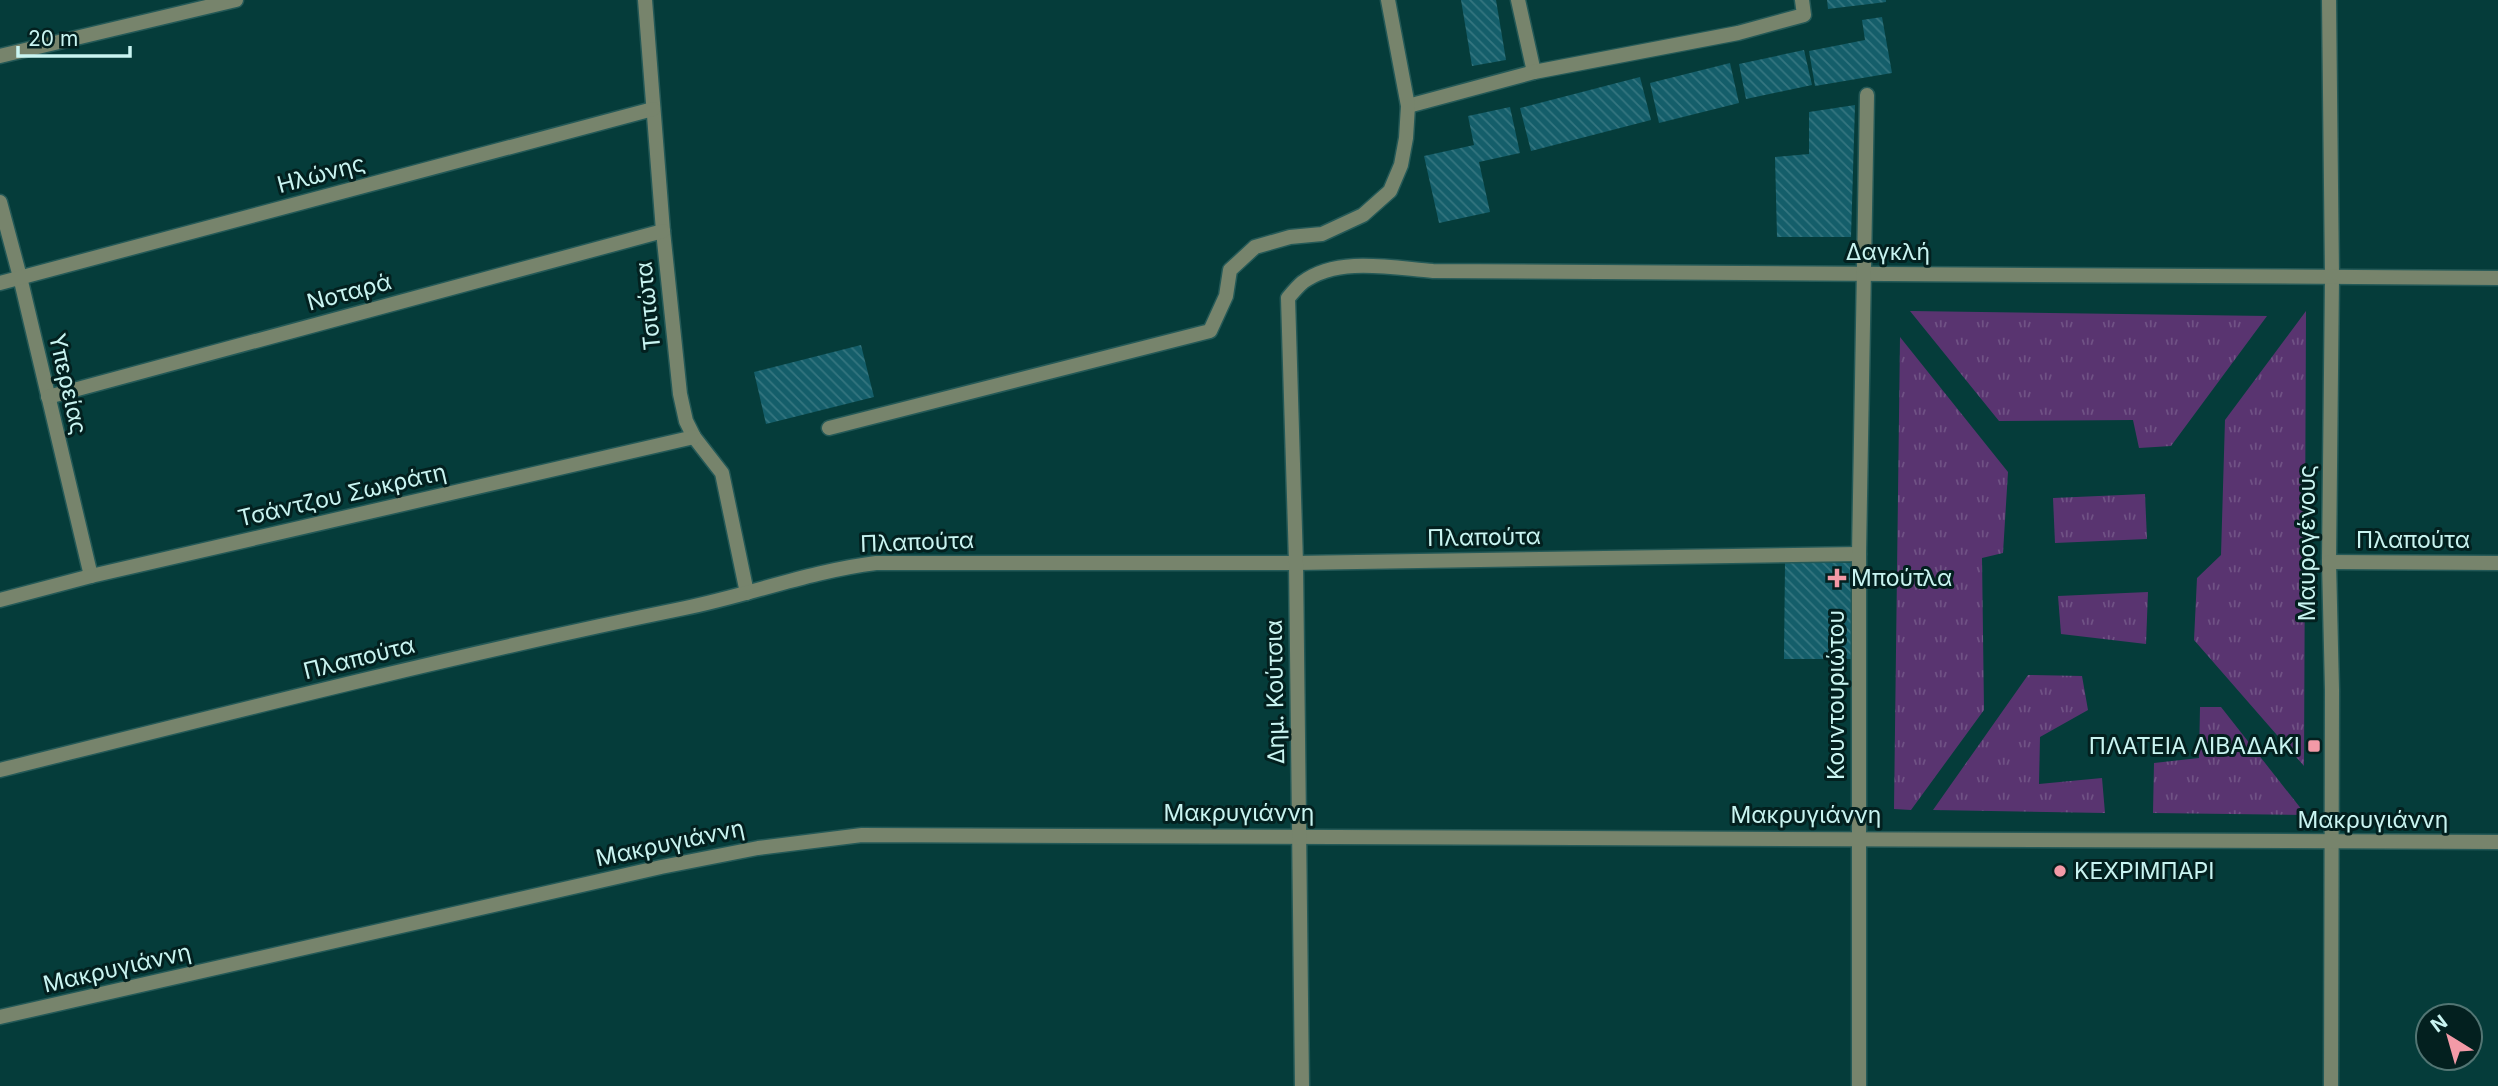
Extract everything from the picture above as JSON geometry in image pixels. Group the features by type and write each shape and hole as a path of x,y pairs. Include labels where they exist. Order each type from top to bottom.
{"street":[{"path":"0,56 236,0"},
{"name":"Τσιτώτα","path":"645,0 663,231 680,394 686,421 694,437 722,473 747,593"},
{"path":"829,428 1210,331 1226,296 1230,270 1255,247 1290,237 1322,234 1363,215 1390,191 1401,165 1406,138 1408,106 1388,0"},
{"path":"1518,0 1534,72"},
{"path":"1408,106 1534,72 1738,33 1804,15 1802,0"},
{"name":"Μαυρογένους","path":"2329,0 2332,277 2329,562 2332,690 2331,1086"},
{"name":"Κουντουριώτου","path":"1859,1086 1859,554 1867,95"},
{"name":"Ηλώνης","path":"0,283 653,109"},
{"name":"Υπερείας","path":"0,202 90,576"},
{"name":"Νοταρά","path":"48,397 663,231"},
{"name":"Δαγκλή","path":"1288,298 1303,282 1320,273 1337,268 1360,267 1433,271 2498,278"},
{"name":"Δημ. Κούτσια","path":"1288,298 1296,563 1302,1086"},
{"name":"Τσάντζου Σωκράτη","path":"0,600 90,576 694,437"},
{"name":"Πλαπούτα","path":"0,770 522,642 714,602 839,569 876,563 1296,563 1859,554"},
{"name":"Πλαπούτα","path":"2329,562 2498,563"},
{"name":"Μακρυγιάννη","path":"0,1017 661,867 758,848 862,835 2498,842"}],"green space":[{"path":"1910,311 2267,316 2171,446 2139,448 2133,420 1999,421"},
{"path":"2306,311 2304,766 2194,640 2197,578 2221,555 2225,420"},
{"path":"1900,337 2008,472 2003,553 1982,558 1984,710 1911,810 1894,809"},
{"path":"2145,494 2147,539 2055,543 2053,498"},
{"path":"2148,592 2146,644 2061,634 2058,596"},
{"path":"2028,675 2082,676 2088,710 2040,737 2039,784 2102,778 2105,813 1933,810"},
{"path":"2200,707 2221,707 2306,815 2153,813 2154,763 2199,758"}],"building":[{"path":"1461,0 1496,0 1506,60 1472,66"},
{"path":"1827,0 1886,0 1886,2 1828,9"},
{"path":"1882,17 1892,73 1815,86 1809,51 1865,40 1862,20"},
{"path":"1804,50 1812,85 1746,99 1739,64"},
{"path":"1730,63 1739,103 1659,123 1650,83"},
{"path":"1640,77 1651,120 1531,151 1520,108"},
{"path":"1855,105 1851,237 1777,237 1775,157 1809,154 1809,112"},
{"path":"1510,107 1520,153 1479,162 1490,212 1439,223 1424,156 1474,145 1468,116"},
{"path":"861,345 874,397 766,424 754,372"},
{"path":"1785,562 1851,563 1851,659 1784,659"}],"place":[{"name":"Μπούτλα","path":"1837,578"},
{"name":"ΠΛΑΤΕΙΑ ΛΙΒΑΔΑΚΙ","path":"2314,746"},
{"name":"ΚΕΧΡΙΜΠΑΡΙ","path":"2060,871"}]}
